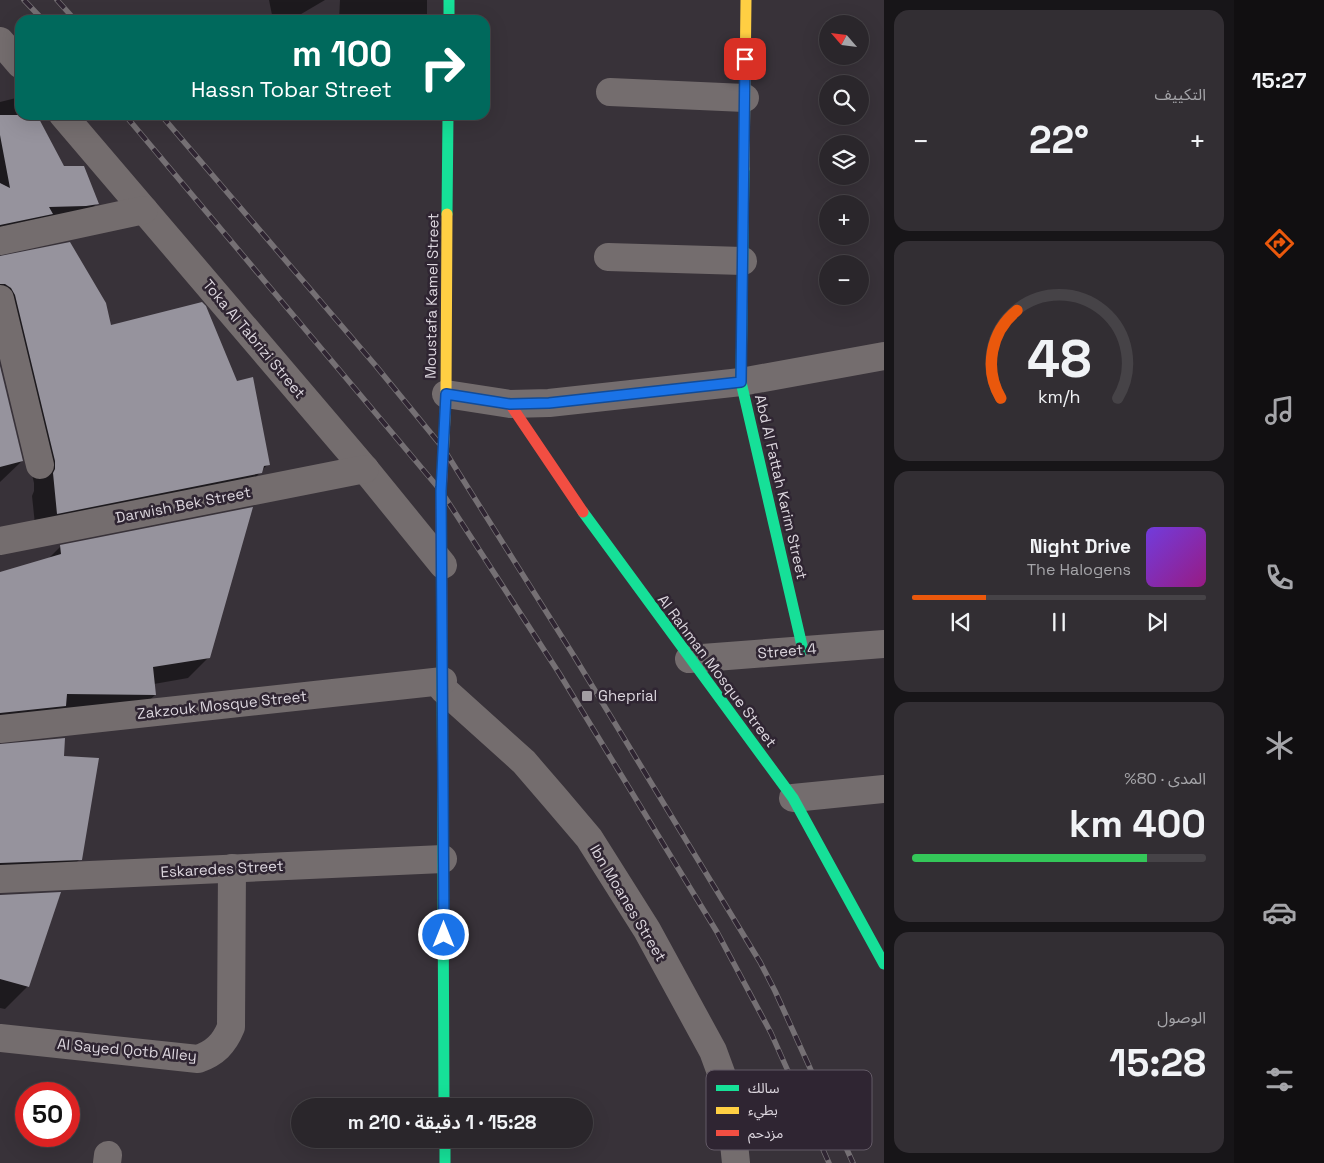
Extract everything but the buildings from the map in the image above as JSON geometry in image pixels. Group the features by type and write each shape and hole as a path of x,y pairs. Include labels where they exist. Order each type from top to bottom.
{"street":[{"path":"449,0 449,15"},
{"name":"Abd Al Fattah Karim Street","path":"746,0 741,382 803,650"},
{"path":"0,41 15,58"},
{"path":"610,92 745,98"},
{"name":"Toka Al Tabrizi Street","path":"67,120 365,469 443,565"},
{"name":"Moustafa Kamel Street","path":"444,1098 443,565 441,491 446,394 448,120"},
{"path":"0,241 144,210"},
{"path":"608,257 742,261"},
{"path":"0,299 10,383 40,465"},
{"path":"446,394 510,404 549,403 741,382 884,356"},
{"name":"Al Rahman Mosque Street","path":"510,404 600,538 793,798 884,964"},
{"name":"Darwish Bek Street","path":"0,541 365,469"},
{"name":"Street 4","path":"690,659 884,644"},
{"name":"Zakzouk Mosque Street","path":"0,729 443,685"},
{"name":"Ibn Moanes Street","path":"443,685 524,762 589,838 647,930 714,1051 720,1070"},
{"path":"793,798 884,789"},
{"name":"Eskaredes Street","path":"0,879 444,859"},
{"name":"Al Sayed Qotb Alley","path":"0,1038 198,1059 210,1055 226,1039 231,1027 232,868"},
{"path":"444,1148 445,1163"},
{"name":"Ibn Moanes Street","path":"735,1150 736,1163"}],"railway":[{"path":"24,0 38,15"},
{"path":"57,0 70,15"},
{"path":"129,120 441,491 559,673 717,932 771,1033 788,1070"},
{"path":"165,120 376,366 443,448 574,656 760,962 811,1070"},
{"path":"823,1150 829,1163"},
{"path":"847,1150 853,1163"}],"traffic: fast":[{"path":"449,0 449,15"},
{"path":"447,214 448,120"},
{"path":"744,169 741,382 803,650"},
{"path":"583,512 793,798 884,964"},
{"path":"442,647 444,1098"},
{"path":"445,1148 445,1163"}],"traffic: slow":[{"path":"744,169 746,0"},
{"path":"443,460 446,394 447,214"}],"traffic: jam":[{"path":"510,404 583,512"},
{"path":"442,647 441,491 443,460"}],"place":[{"name":"Gheprial","path":"587,696"}],"route":[{"path":"444,935 441,491 446,394 510,404 549,403 741,382 745,59"}]}
